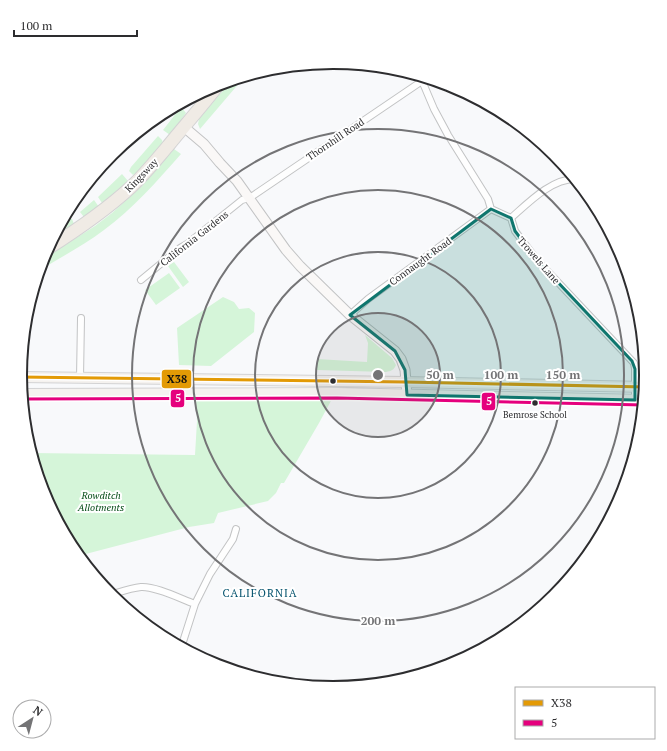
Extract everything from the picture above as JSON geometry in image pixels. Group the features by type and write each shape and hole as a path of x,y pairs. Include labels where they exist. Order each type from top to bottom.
{"highway":[{"name":"Kingsway","path":"58,242 85,224 118,199 142,176 210,95"}],"main road":[{"path":"27,377 639,386"},
{"path":"28,394 337,393 639,400"}],"street":[{"name":"Thornhill Road","path":"249,198 418,80"},
{"path":"423,82 434,109 448,135 488,199 491,209 511,218 538,195 553,185 569,180"},
{"path":"184,127 204,144 237,181 286,250 305,271 350,315 395,351 401,359 405,370 407,395"},
{"name":"California Gardens","path":"141,280 242,200 249,198"},
{"name":"Connaught Road","path":"350,315 368,299 491,209"},
{"name":"Trowels Lane","path":"511,218 515,231 537,260 634,363 635,386 639,397"},
{"path":"80,378 81,318"},
{"path":"183,642 195,604 210,574 233,539 236,529"},
{"path":"118,593 134,588 154,588 195,604"}],"highlighted area":[{"path":"491,209 511,218 515,231 537,260 632,361 635,369 635,400 407,395 405,370 395,351 350,315"}],"green space":[{"path":"238,84 200,129 198,124 199,119 224,89"},
{"path":"182,109 186,113 170,135 163,130 177,112"},
{"path":"158,136 163,143 133,175 129,171 131,167"},
{"path":"174,149 181,154 144,194 115,222 47,266 53,253 95,226 142,186"},
{"path":"122,174 128,181 102,203 98,197"},
{"path":"94,200 99,207 84,217 80,212"},
{"path":"70,219 72,219 74,224 64,231"},
{"path":"174,262 189,282 183,287 168,266"},
{"path":"169,273 180,288 156,305 145,290"},
{"path":"223,297 234,302 239,309 249,308 255,313 254,332 211,366 179,365 177,328"},
{"path":"365,335 392,358 396,365 391,371 317,370 317,359 367,362 368,343"},
{"name":"Rowditch Allotments","path":"196,397 332,399 284,483 281,483 276,493 268,501 218,513 214,523 189,527 85,554 68,529 50,493 37,453 195,455 197,421"}],"transit line":[{"name":"X38","path":"27,377 639,387"},
{"name":"5","path":"28,399 337,398 638,405"}],"place":[{"name":"Bemrose School","path":"535,403"}],"district":[{"name":"CALIFORNIA","path":"260,593"}]}
